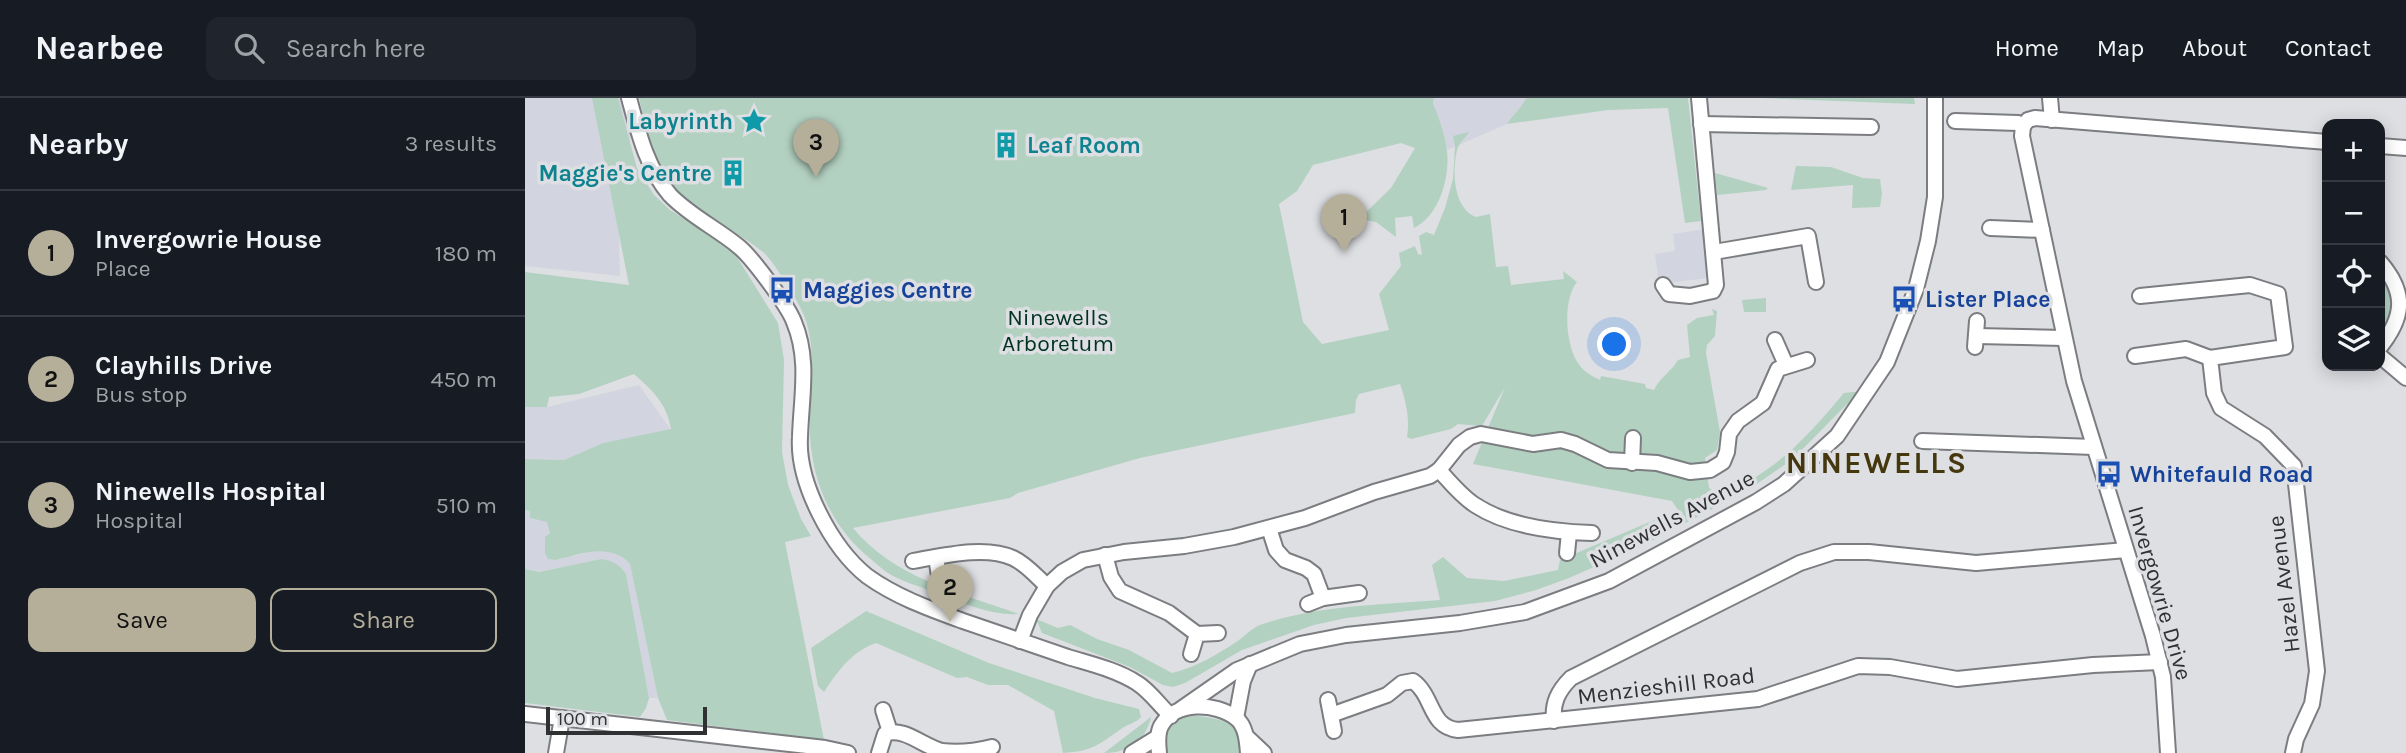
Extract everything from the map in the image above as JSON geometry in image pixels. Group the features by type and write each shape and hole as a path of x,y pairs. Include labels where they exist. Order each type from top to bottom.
{"street":[{"path":"629,98 647,157 670,194 739,247 754,262 793,320 803,349 804,392 799,439 802,469 814,505 836,540 866,575 910,601 1131,679 1176,713"},
{"path":"1663,285 1669,294 1690,296 1713,291 1716,285 1699,98"},
{"name":"Ninewells Avenue","path":"1176,713 1237,670 1300,644 1346,635 1461,623 1525,612 1609,581 1756,502 1784,484 1837,436 1887,362 1916,289 1935,197 1933,98"},
{"path":"2050,98 2052,120"},
{"path":"1955,121 2023,126 2028,120 2035,118 2322,142"},
{"path":"1701,124 1871,127"},
{"name":"Invergowrie Drive","path":"2023,126 2022,136 2063,338 2160,662 2168,753"},
{"path":"2385,146 2406,148"},
{"path":"1990,229 2042,230"},
{"path":"1714,251 1808,236 1817,282"},
{"path":"2385,268 2392,276 2399,293 2399,312 2394,330 2385,341"},
{"path":"2135,356 2186,349 2210,358 2285,347 2278,294 2250,285 2140,296"},
{"path":"1976,335 2063,338"},
{"path":"1775,340 1786,365"},
{"name":"Hazel Avenue","path":"2210,358 2214,393 2221,408 2265,436 2294,466 2317,671 2312,704 2296,738 2293,753"},
{"path":"1020,641 1030,615 1047,586 1062,572 1083,560 1184,546 1305,518 1374,492 1418,481 1439,470 1458,445 1481,435 1533,444 1561,440 1608,460 1657,463 1690,472 1710,470 1723,462 1729,434 1738,421 1763,403 1779,369 1807,360"},
{"path":"2385,360 2406,378"},
{"path":"1632,463 1633,438"},
{"path":"1922,441 2094,447"},
{"path":"1439,470 1475,505 1496,515 1543,529 1592,533"},
{"path":"1269,528 1276,550 1285,560 1314,574 1323,598"},
{"path":"1567,553 1569,533"},
{"path":"1554,721 1555,700 1571,678 1800,563 1834,552 1869,552 1976,563 2126,550"},
{"path":"913,561 979,552 997,553 1027,566 1047,586"},
{"path":"1105,555 1111,577 1120,591 1169,613 1196,634 1218,632"},
{"path":"936,557 939,576"},
{"path":"1308,604 1323,598 1359,593"},
{"path":"1191,654 1196,634"},
{"name":"Menzieshill Road","path":"1331,715 1387,695 1402,682 1413,681 1422,687 1439,723 1447,729 1458,730 1758,699 1858,666 1890,667 1957,679 2093,664 2160,662"},
{"path":"1236,718 1243,681 1250,664"},
{"path":"1328,699 1334,731"},
{"path":"1159,753 1158,737 1162,724 1176,713 1198,706 1216,709 1236,718 1247,737 1248,753"},
{"path":"883,710 890,732"},
{"path":"525,714 825,748 848,753"},
{"path":"556,753 562,718"},
{"path":"879,753 882,739 895,731 942,751 964,752 992,747"},
{"path":"1132,753 1158,737"},
{"path":"1247,737 1264,753"}],"shaded area":[{"path":"525,98 623,98 632,133 618,189 620,276 525,266"},
{"path":"1434,98 1526,98 1507,124 1447,150 1433,103"},
{"path":"1704,229 1708,278 1659,284 1655,254 1675,251 1673,234"},
{"path":"639,385 671,430 603,443 564,460 525,459 525,407 547,407"},
{"path":"525,510 531,511 531,518 547,522 556,560 600,550 612,551 630,564 658,698 649,698 626,574 601,559 539,572 525,569"}],"green space":[{"path":"592,98 618,98 637,168 654,195 670,210 735,254 778,323 784,360 782,452 788,485 801,519 811,536 785,542 824,740 667,720 658,698 630,564 622,557 604,551 556,560 548,559 545,553 545,537 550,533 547,522 530,518 530,511 525,510 525,459 564,460 603,443 671,429 658,398 634,374 579,394 549,397 547,407 525,407 525,272 629,285"},
{"name":"Ninewells Arboretum","path":"639,98 1434,98 1433,103 1446,145 1447,173 1441,195 1423,222 1414,228 1412,216 1395,218 1396,237 1376,222 1359,219 1391,188 1415,148 1401,143 1313,165 1297,191 1279,204 1303,322 1322,344 1389,330 1379,294 1401,266 1399,253 1415,246 1418,254 1422,255 1419,236 1426,232 1434,235 1453,179 1453,136 1469,132 1458,147 1455,159 1456,188 1463,206 1476,217 1490,214 1496,267 1508,266 1511,285 1564,279 1563,271 1577,282 1569,300 1567,325 1576,359 1588,373 1600,380 1601,376 1645,384 1646,388 1654,390 1678,360 1690,357 1687,325 1697,318 1714,315 1712,309 1717,311 1715,336 1707,345 1706,353 1720,432 1717,450 1705,458 1709,488 1720,495 1757,476 1803,439 1844,393 1863,391 1793,459 1748,490 1646,544 1569,578 1495,601 1346,618 1314,625 1242,650 1185,683 1173,687 1163,685 1130,667 1042,633 1036,619 1058,628 1070,625 1097,639 1129,650 1172,673 1215,655 1257,626 1282,618 1349,607 1440,600 1432,565 1443,557 1467,578 1504,581 1558,570 1560,560 1678,510 1672,501 1473,464 1505,387 1482,426 1458,424 1451,429 1411,439 1407,437 1407,410 1400,384 1359,394 1355,413 1140,458 1018,493 1010,498 853,528 869,545 908,572 951,591 1019,614 984,610 906,582 885,571 856,546 832,513 823,495 816,476 810,435 811,347 806,321 798,304 778,270 763,252 707,216 681,196 670,183 653,152"},
{"path":"1526,98 1688,98 1701,221 1685,223 1668,108 1608,110 1507,124"},
{"path":"1762,98 1914,98 1915,104"},
{"path":"1796,166 1831,167 1863,178 1880,179 1880,207 1852,208 1853,185 1791,190"},
{"path":"1715,173 1768,188 1717,195"},
{"path":"2385,280 2393,303 2385,328"},
{"path":"1766,298 1766,312 1744,312 1742,300"},
{"path":"601,559 615,564 626,574 649,698 646,708 640,717 525,703 525,569 539,572"},
{"path":"866,611 989,663 1095,698 1139,709 1141,717 1095,746 1063,753 1054,711 1008,685 988,685 967,677 957,678 876,643 852,657 824,692 818,686 811,648"},
{"path":"1193,715 1220,720 1234,728 1240,742 1240,753 1167,753 1167,731 1178,720"},
{"path":"1151,717 1145,732 1135,744 1121,751 1104,753"}],"place":[{"name":"Labyrinth","path":"754,121"},
{"name":"Leaf Room","path":"1006,145"},
{"name":"Maggie's Centre","path":"733,173"},
{"name":"Ninewells Hospital","path":"816,177"},
{"name":"Invergowrie House","path":"1344,252"},
{"name":"Maggies Centre","path":"782,290"},
{"name":"Lister Place","path":"1904,299"},
{"name":"Whitefauld Road","path":"2109,474"},
{"name":"Clayhills Drive","path":"950,622"}],"district":[{"name":"NINEWELLS","path":"1877,463"}]}
